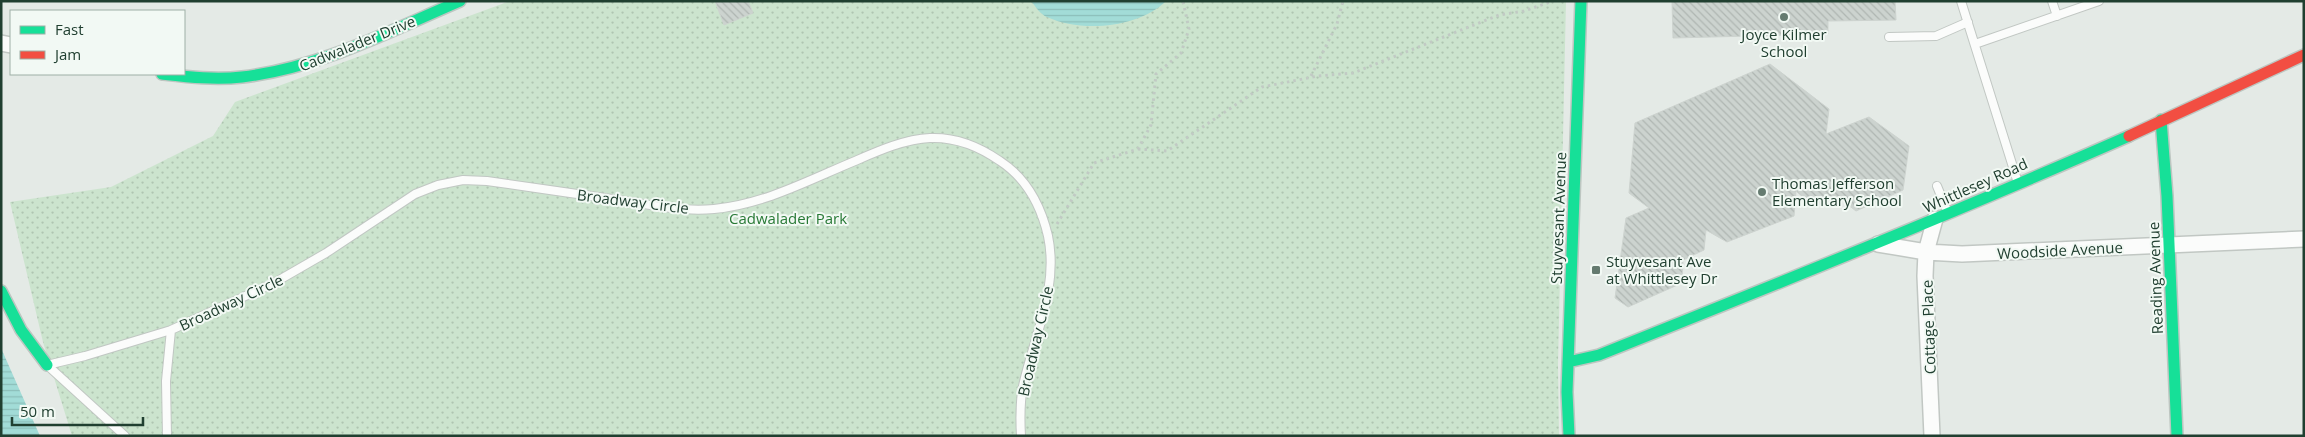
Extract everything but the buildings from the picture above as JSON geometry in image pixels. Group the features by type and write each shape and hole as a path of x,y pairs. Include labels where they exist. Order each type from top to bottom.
{"street":[{"name":"Cadwalader Drive","path":"172,75 213,79 243,79 283,71 310,64 460,1"},
{"name":"Stuyvesant Avenue","path":"1569,436 1567,392 1581,1"},
{"name":"Whittlesey Road","path":"1568,362 1599,355 1878,244 2219,96 2304,55"},
{"name":"Reading Avenue","path":"2161,120 2167,196 2177,436"},
{"name":"Cottage Place","path":"1932,436 1926,252 1941,216"},
{"name":"Woodside Avenue","path":"1878,244 1926,252 1962,254 2304,239"},
{"path":"1,291 17,324 34,350 47,365"}],"lane":[{"path":"1961,1 2018,183"},
{"path":"2052,1 2057,16"},
{"path":"1975,44 2099,1"},
{"path":"1889,37 1936,36 1968,22"},
{"name":"Broadway Circle","path":"47,365 171,330 274,283 326,253 415,194 438,184 463,180 488,181 676,209 711,209 763,200 887,147 929,137 948,139 972,145 989,153 1018,175 1040,209 1049,243 1051,271 1049,288 1023,387 1020,416 1021,436"},
{"path":"1937,186 1941,216"},
{"name":"Broadway Circle","path":"167,436 166,381 171,330"},
{"path":"47,365 125,436"}],"path":[{"path":"1138,149 1151,125 1156,74 1181,53 1189,29 1183,1"},
{"path":"1311,77 1337,24 1343,1"},
{"path":"1049,243 1058,222 1094,163 1138,149 1167,151 1262,87 1311,77 1352,73 1499,15 1524,11 1553,1"}],"green space":[{"name":"Cadwalader Park","path":"510,1 1566,1 1558,365 1559,436 72,436 43,342 10,202 111,187 213,136 235,102"}],"water":[{"path":"1031,1 1166,1 1155,10 1141,17 1109,25 1092,26 1061,22 1047,17"},
{"path":"1,348 40,436 1,436"}],"traffic: fast":[{"path":"172,75 232,78 299,66 354,47 460,1"},
{"path":"1569,436 1567,392 1581,1"},
{"path":"2161,120 2167,196 2177,436"},
{"path":"1568,362 1599,355 1732,302 2129,136"},
{"path":"1,291 21,330 47,365"}],"traffic: jam":[{"path":"2129,136 2304,55"}],"place":[{"name":"Joyce Kilmer School","path":"1784,17"},
{"name":"Thomas Jefferson Elementary School","path":"1762,192"},
{"name":"Stuyvesant Ave at Whittlesey Dr","path":"1596,270"}]}
